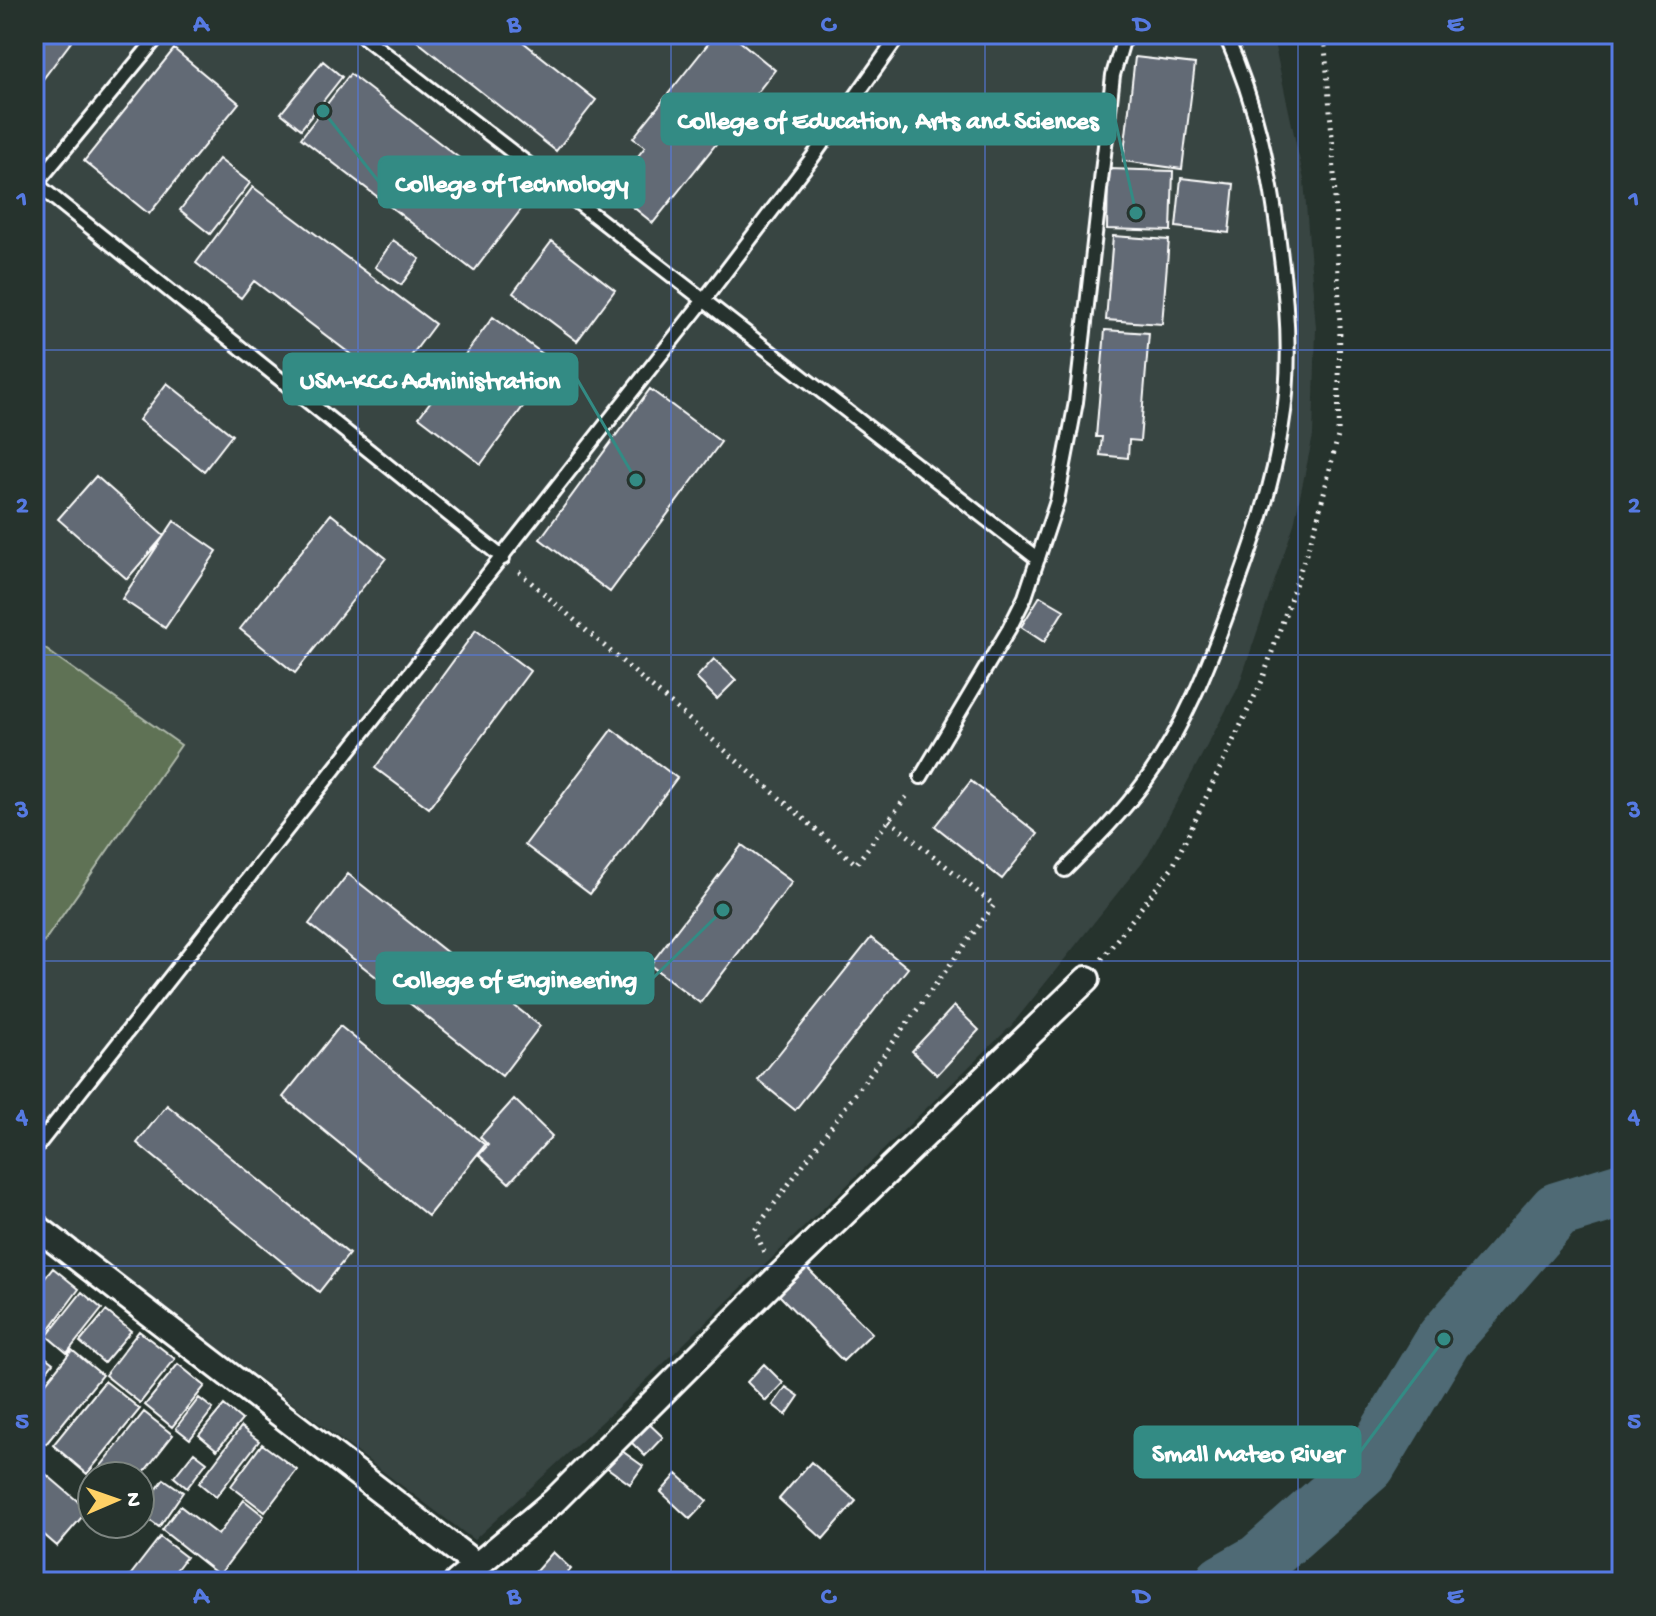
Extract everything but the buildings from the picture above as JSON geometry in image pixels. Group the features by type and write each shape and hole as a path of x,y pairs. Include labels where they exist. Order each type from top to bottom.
{"street":[{"path":"457,1582 554,1501 776,1279 1087,979"},
{"path":"34,1225 475,1564"}],"lane":[{"path":"160,34 35,183 503,558"},
{"path":"360,34 1038,559"},
{"path":"34,1150 704,300 812,158 900,34"},
{"path":"921,777 1025,597 1057,501 1076,402 1113,75 1125,34"},
{"path":"1065,870 1115,820 1146,779 1173,737 1207,671 1262,514 1282,425 1288,360 1286,292 1274,200 1266,150 1247,87 1225,34"}],"path":[{"path":"503,558 856,864 921,777"},
{"path":"776,1279 755,1230 994,905 889,820"}],"shaded area":[{"path":"34,34 1269,34 1275,47 1304,180 1316,328 1313,436 1294,524 1238,688 1148,855 1011,1026 629,1397 474,1540 34,1209"}],"green space":[{"path":"34,641 181,745 34,956"}],"waterway":[{"path":"1223,1582 1260,1561 1368,1465 1444,1339 1557,1210 1622,1190"}],"place":[{"name":"College of Technology","path":"323,111"},
{"name":"College of Education, Arts and Sciences","path":"1136,213"},
{"name":"USM-KCC Administration","path":"636,480"},
{"name":"College of Engineering","path":"723,910"},
{"name":"Small Mateo River","path":"1444,1339"}]}
